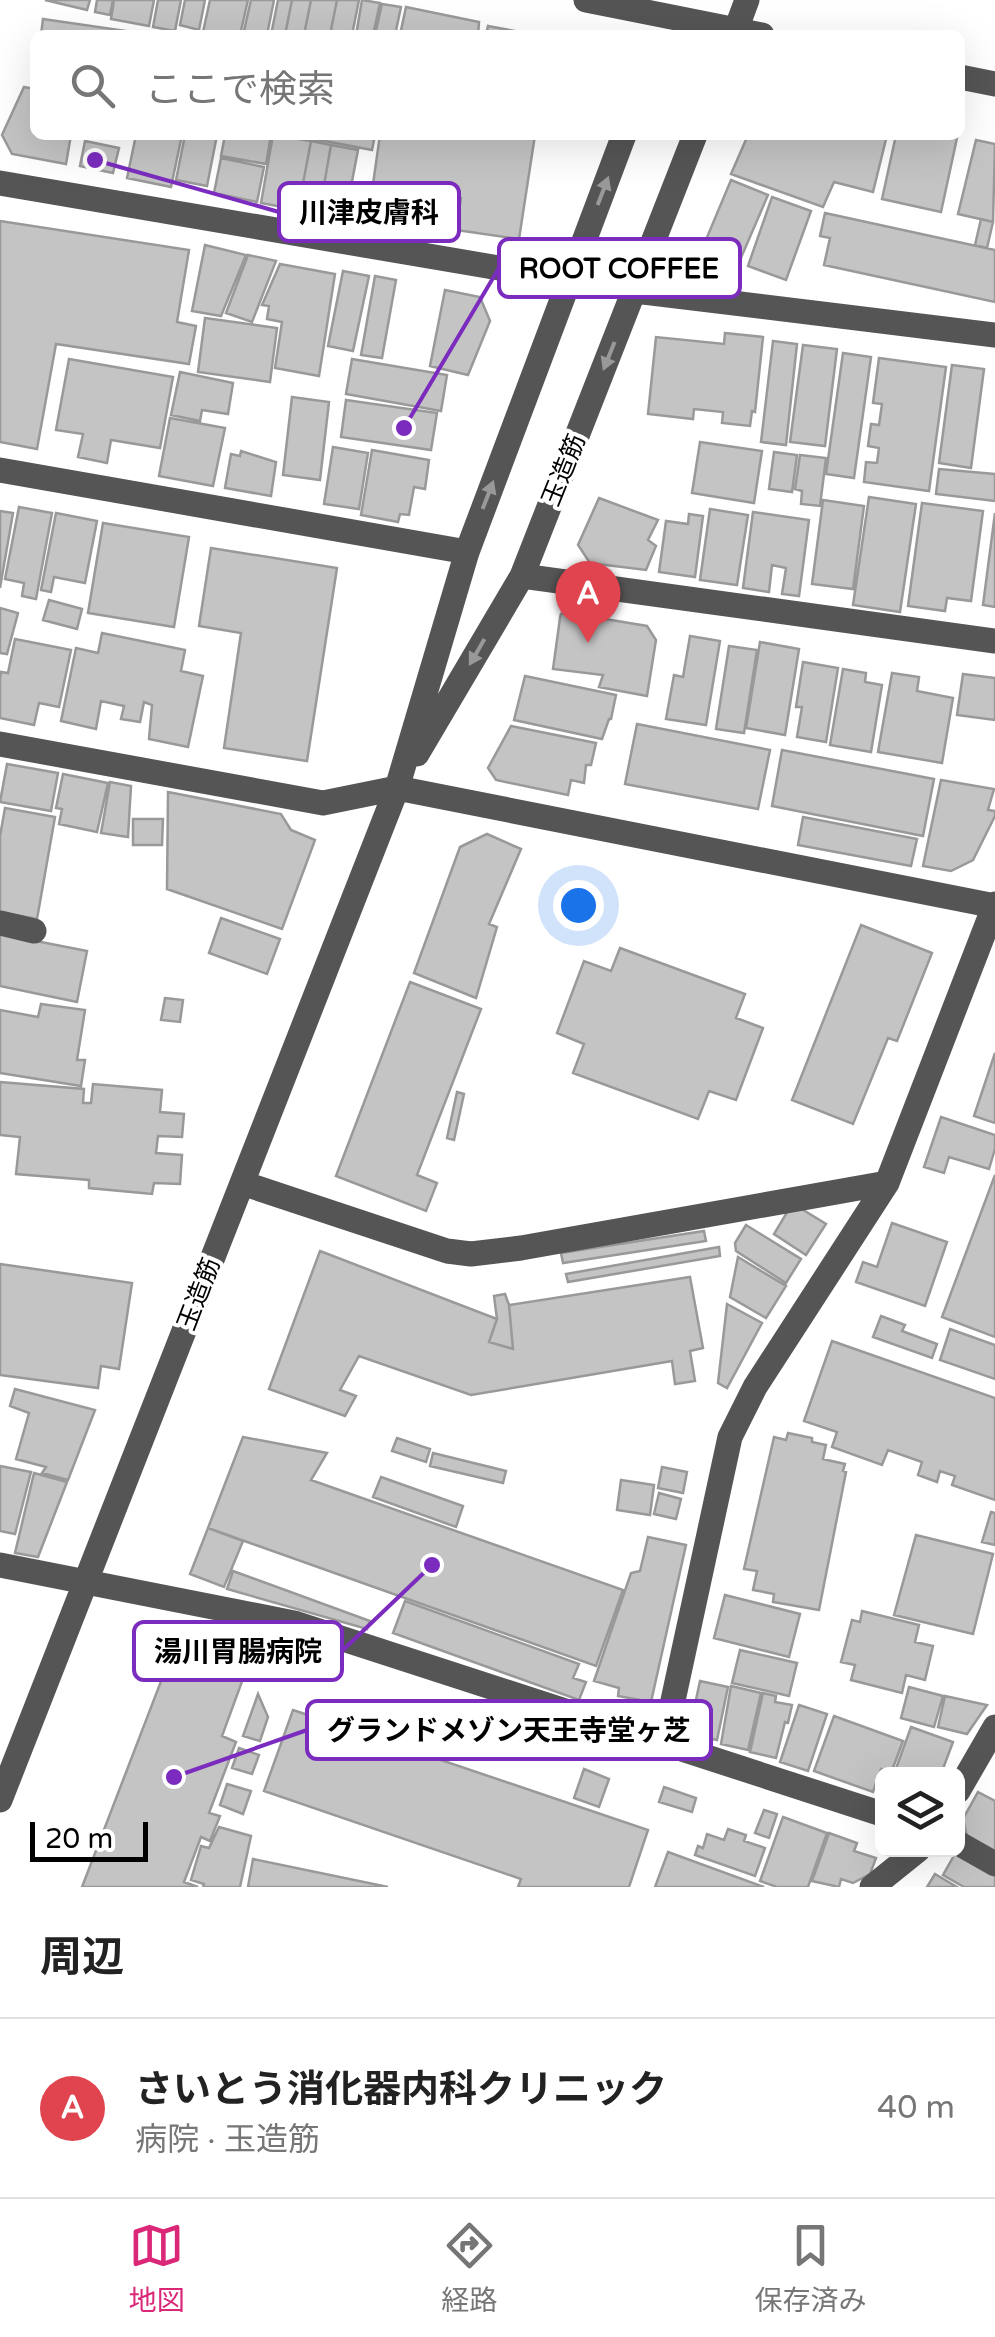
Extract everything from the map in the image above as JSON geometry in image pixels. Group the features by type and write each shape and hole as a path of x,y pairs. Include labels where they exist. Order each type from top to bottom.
{"street":[{"path":"586,0 726,30"},
{"path":"736,30 747,0"},
{"path":"965,78 995,84"},
{"name":"玉造筋","path":"0,1800 396,788 467,552 622,140"},
{"name":"玉造筋","path":"396,788 522,576 693,140"},
{"path":"0,183 569,280"},
{"path":"635,290 995,335"},
{"path":"0,470 467,552"},
{"path":"522,576 995,641"},
{"path":"0,744 324,802 396,788 995,905 886,1183 755,1387 730,1437 664,1742"},
{"path":"0,922 34,931"},
{"path":"242,1184 447,1251 471,1254 886,1183"},
{"path":"0,1565 294,1623 875,1812"},
{"path":"965,1779 995,1727"},
{"path":"965,1848 995,1864"},
{"path":"872,1887 909,1857"}],"building":[{"path":"45,0 90,0 87,10"},
{"path":"97,0 113,0 110,15 95,12"},
{"path":"114,0 154,0 149,26 111,19"},
{"path":"158,0 181,0 175,30 153,27"},
{"path":"185,0 205,0 199,30 180,25"},
{"path":"210,0 248,0 241,30 203,30"},
{"path":"251,0 274,0 268,30 244,30"},
{"path":"278,0 292,0 286,30 272,30"},
{"path":"292,0 311,0 305,30 286,30"},
{"path":"311,0 337,0 331,30 305,30"},
{"path":"337,0 359,0 353,30 331,30"},
{"path":"362,0 380,3 374,30 357,30"},
{"path":"382,4 401,7 396,30 376,30"},
{"path":"406,7 479,22 478,30 401,30"},
{"path":"43,19 119,30 42,30"},
{"path":"24,87 30,88 30,140 70,140 66,164 12,154 2,135"},
{"path":"135,140 181,140 171,187 127,178"},
{"path":"184,140 216,140 207,186 176,180"},
{"path":"224,140 270,140 266,164 221,156"},
{"path":"272,140 311,141 298,210 261,203"},
{"path":"319,140 374,140 372,150"},
{"path":"379,140 534,140 519,239 456,230 461,198 449,196 445,220 410,215 413,191 373,184"},
{"path":"746,140 886,140 873,192 834,182 823,207 731,174"},
{"path":"895,140 957,140 941,212 882,199"},
{"path":"976,140 995,144 993,222 958,214"},
{"path":"85,141 119,148 113,173 80,166"},
{"path":"311,141 331,145 319,214 298,210"},
{"path":"331,145 358,150 345,218 319,214"},
{"path":"221,158 264,167 257,202 214,193"},
{"path":"731,180 768,195 731,281 701,279 695,266"},
{"path":"772,197 811,211 786,280 748,266"},
{"path":"825,213 995,250 995,302 824,265 830,238 820,236"},
{"path":"981,219 993,222 987,248 975,245"},
{"path":"0,221 189,250 177,322 196,326 189,364 56,344 37,449 0,442"},
{"path":"205,245 246,255 221,316 192,311"},
{"path":"248,255 276,261 252,322 226,313"},
{"path":"280,264 335,274 319,376 275,368 282,322 267,319 269,306 262,305"},
{"path":"343,271 369,276 353,351 328,346"},
{"path":"375,276 396,280 382,358 361,355"},
{"path":"445,290 480,297 490,321 468,375 430,366"},
{"path":"205,318 277,328 270,382 198,372"},
{"path":"725,333 763,337 750,426 722,423 723,412 694,409 693,419 648,414 656,337 724,344"},
{"path":"773,341 797,344 786,445 761,442"},
{"path":"803,345 837,349 825,446 790,442"},
{"path":"843,353 871,357 854,478 826,474"},
{"path":"879,358 946,367 929,491 864,482 866,462 877,463 879,448 868,446 871,424 879,425 882,404 873,403"},
{"path":"69,359 173,377 160,448 111,440 107,463 78,457 83,434 56,430"},
{"path":"352,359 447,375 441,411 346,394"},
{"path":"952,365 984,369 971,468 939,463"},
{"path":"180,372 233,383 228,414 202,410 200,421 171,415"},
{"path":"292,397 329,402 320,480 283,475"},
{"path":"346,400 437,413 431,450 341,437"},
{"path":"170,418 225,428 213,486 159,476"},
{"path":"700,442 762,451 754,503 692,493"},
{"path":"333,447 368,453 359,509 324,504"},
{"path":"372,450 429,460 425,489 414,487 409,515 400,514 398,522 361,515"},
{"path":"241,451 276,462 271,496 225,488 231,454 240,456"},
{"path":"774,452 797,455 792,492 769,489"},
{"path":"800,455 826,458 820,506 801,504 802,491 795,489"},
{"path":"939,469 995,474 995,501 936,494"},
{"path":"869,497 916,504 900,612 853,605"},
{"path":"599,498 658,520 648,540 656,546 646,570 590,563 578,545"},
{"path":"823,500 864,506 853,589 812,584"},
{"path":"922,503 983,511 971,601 947,598 945,611 908,606"},
{"path":"19,507 52,513 36,599 22,596 24,583 5,579"},
{"path":"710,509 748,515 737,585 700,580"},
{"path":"0,511 13,513 0,588"},
{"path":"753,512 809,520 799,596 782,594 786,568 772,565 769,592 743,588"},
{"path":"56,513 97,521 85,583 54,577 51,592 41,590"},
{"path":"995,513 995,607 983,605"},
{"path":"689,514 703,516 695,577 659,572 666,521 688,524"},
{"path":"103,523 189,537 174,627 88,613"},
{"path":"211,548 337,568 307,761 224,748 241,633 199,626"},
{"path":"49,600 82,609 77,629 43,620"},
{"path":"0,608 18,613 7,654 0,653"},
{"path":"561,614 647,626 656,640 647,696 599,687 603,675 553,669"},
{"path":"102,633 185,650 181,671 203,676 188,747 149,739 152,705 144,702 140,722 121,719 124,706 101,701 96,729 61,721 76,648 98,653"},
{"path":"690,636 720,641 706,725 666,719 674,675 683,677"},
{"path":"15,639 71,650 59,707 39,703 34,725 0,718 1,672 8,673"},
{"path":"760,642 799,649 785,735 746,728"},
{"path":"729,646 757,650 744,733 716,729"},
{"path":"803,662 838,668 826,742 797,737 802,707 796,707"},
{"path":"843,669 866,673 865,682 882,685 871,752 830,745"},
{"path":"892,673 919,677 917,691 953,698 942,763 878,752"},
{"path":"963,674 995,678 995,720 957,715"},
{"path":"525,676 616,695 602,739 514,720"},
{"path":"637,724 770,750 758,809 625,784"},
{"path":"511,726 596,743 591,765 586,765 584,783 571,780 568,795 496,780 488,768"},
{"path":"782,750 934,779 923,836 772,806"},
{"path":"7,764 58,773 51,811 0,802"},
{"path":"63,774 108,783 97,832 59,824 62,809 56,808"},
{"path":"941,780 994,789 988,810 995,811 995,816 973,860 951,871 923,866"},
{"path":"110,782 131,786 128,837 101,833"},
{"path":"168,792 281,814 291,830 315,840 282,929 167,889"},
{"path":"5,808 55,817 37,919 0,912 0,836"},
{"path":"803,817 917,839 911,866 798,845"},
{"path":"133,819 163,819 162,845 133,845"},
{"path":"487,834 521,849 489,924 497,927 476,998 414,973 460,847"},
{"path":"221,918 280,939 267,974 209,953"},
{"path":"861,925 932,953 897,1041 888,1038 853,1124 792,1100"},
{"path":"0,934 87,951 77,1002 0,986"},
{"path":"620,948 745,994 736,1018 763,1028 736,1100 709,1091 698,1119 573,1073 584,1044 557,1033 584,961 611,971"},
{"path":"410,982 481,1009 417,1175 437,1183 426,1211 336,1176"},
{"path":"165,998 183,1000 180,1022 161,1020"},
{"path":"41,1004 85,1010 77,1060 85,1060 81,1086 0,1073 0,1010 38,1017"},
{"path":"995,1053 995,1123 974,1116"},
{"path":"0,1082 84,1089 83,1103 91,1103 93,1084 162,1090 160,1112 184,1114 182,1137 158,1136 156,1153 182,1155 180,1184 154,1183 152,1194 89,1188 89,1180 16,1174 20,1137 0,1135"},
{"path":"457,1092 464,1094 454,1140 447,1138"},
{"path":"941,1117 995,1135 989,1169 949,1157 944,1173 924,1167"},
{"path":"995,1175 995,1337 942,1317"},
{"path":"800,1208 826,1224 806,1255 774,1234 789,1209"},
{"path":"892,1223 947,1242 925,1306 856,1282 863,1262 877,1267"},
{"path":"746,1225 801,1259 786,1283 736,1251 735,1243"},
{"path":"704,1231 706,1241 563,1263 561,1253"},
{"path":"719,1247 720,1256 568,1282 566,1274"},
{"path":"320,1251 497,1319 489,1342 513,1349 509,1305 690,1277 703,1348 690,1351 695,1381 675,1384 672,1361 471,1395 359,1356 340,1390 356,1396 345,1416 269,1389"},
{"path":"738,1257 786,1286 766,1318 730,1297"},
{"path":"0,1264 132,1283 119,1369 101,1366 98,1388 0,1375"},
{"path":"505,1294 513,1349 489,1342 497,1319 494,1296"},
{"path":"727,1304 762,1323 727,1388 718,1383"},
{"path":"881,1316 905,1325 902,1331 937,1344 932,1358 873,1337"},
{"path":"950,1329 995,1345 995,1379 940,1360"},
{"path":"832,1341 995,1398 995,1500 952,1485 955,1476 940,1471 937,1482 918,1475 922,1462 888,1450 882,1465 832,1447 837,1432 804,1421"},
{"path":"15,1389 95,1410 68,1480 42,1473 46,1467 16,1459 29,1413 10,1406"},
{"path":"788,1433 826,1445 823,1459 845,1464 819,1610 773,1602 774,1594 753,1590 757,1571 744,1569 774,1437 786,1440"},
{"path":"243,1437 327,1453 311,1480 623,1590 596,1666 208,1528"},
{"path":"397,1438 430,1449 426,1462 392,1451"},
{"path":"433,1453 506,1471 503,1483 430,1466"},
{"path":"0,1466 31,1472 15,1534 0,1531"},
{"path":"662,1467 687,1472 683,1493 658,1488"},
{"path":"34,1473 67,1482 38,1557 15,1553"},
{"path":"381,1477 463,1506 456,1527 373,1497"},
{"path":"621,1480 654,1485 650,1515 617,1510"},
{"path":"659,1493 681,1499 676,1519 654,1514"},
{"path":"991,1512 995,1513 995,1545 982,1542"},
{"path":"208,1528 243,1541 224,1587 190,1574"},
{"path":"916,1535 993,1554 973,1634 894,1615"},
{"path":"648,1537 686,1545 651,1702 618,1696 619,1688 594,1681 631,1573 640,1571"},
{"path":"233,1571 370,1621 367,1629 227,1589"},
{"path":"725,1595 800,1614 789,1657 714,1638"},
{"path":"405,1601 579,1664 573,1678 586,1682 579,1700 393,1633"},
{"path":"862,1611 919,1625 915,1642 933,1646 925,1680 906,1675 902,1693 851,1680 855,1665 841,1662 852,1620 860,1622"},
{"path":"173,1650 244,1676 222,1736 236,1742 209,1813 220,1816 210,1841 201,1837 184,1882 198,1887 82,1887"},
{"path":"740,1650 797,1663 789,1696 732,1683"},
{"path":"700,1681 728,1687 717,1740 697,1736 699,1730 690,1728"},
{"path":"731,1686 761,1693 748,1750 721,1744"},
{"path":"909,1687 943,1696 934,1727 901,1718"},
{"path":"763,1693 776,1696 775,1702 792,1705 776,1758 750,1752"},
{"path":"258,1694 268,1717 260,1741 243,1736"},
{"path":"945,1696 987,1705 967,1734 938,1727"},
{"path":"799,1705 827,1714 808,1771 780,1762"},
{"path":"293,1710 648,1830 629,1887 518,1887 521,1879 264,1791"},
{"path":"834,1716 903,1741 893,1767 875,1767 873,1792 814,1771"},
{"path":"911,1727 953,1742 944,1767 897,1767"},
{"path":"239,1748 259,1755 252,1774 232,1768"},
{"path":"584,1769 609,1779 599,1807 574,1798"},
{"path":"227,1784 251,1791 243,1814 220,1805"},
{"path":"664,1787 696,1798 692,1812 659,1802"},
{"path":"978,1792 995,1801 995,1852 967,1836 965,1815"},
{"path":"764,1810 777,1814 769,1838 755,1833"},
{"path":"783,1817 827,1833 808,1887 777,1887 760,1881"},
{"path":"219,1827 251,1836 240,1887 203,1887 204,1884 191,1880 201,1846 209,1848"},
{"path":"728,1829 746,1835 744,1841 765,1848 755,1876 695,1855 698,1846 703,1848 707,1834 724,1840"},
{"path":"829,1833 857,1843 854,1851 876,1858 870,1874 853,1883 841,1879 839,1887 812,1881"},
{"path":"668,1852 764,1887 655,1887"},
{"path":"965,1856 995,1869 995,1887 964,1887 943,1875 953,1857"},
{"path":"253,1859 388,1887 248,1887"},
{"path":"935,1874 957,1887 927,1887"}],"place":[{"name":"川津皮膚科","path":"95,160"},
{"name":"ROOT COFFEE","path":"404,428"},
{"name":"さいとう消化器内科クリニック","path":"588,643"},
{"name":"湯川胃腸病院","path":"432,1565"},
{"name":"グランドメゾン天王寺堂ヶ芝","path":"174,1777"}]}
